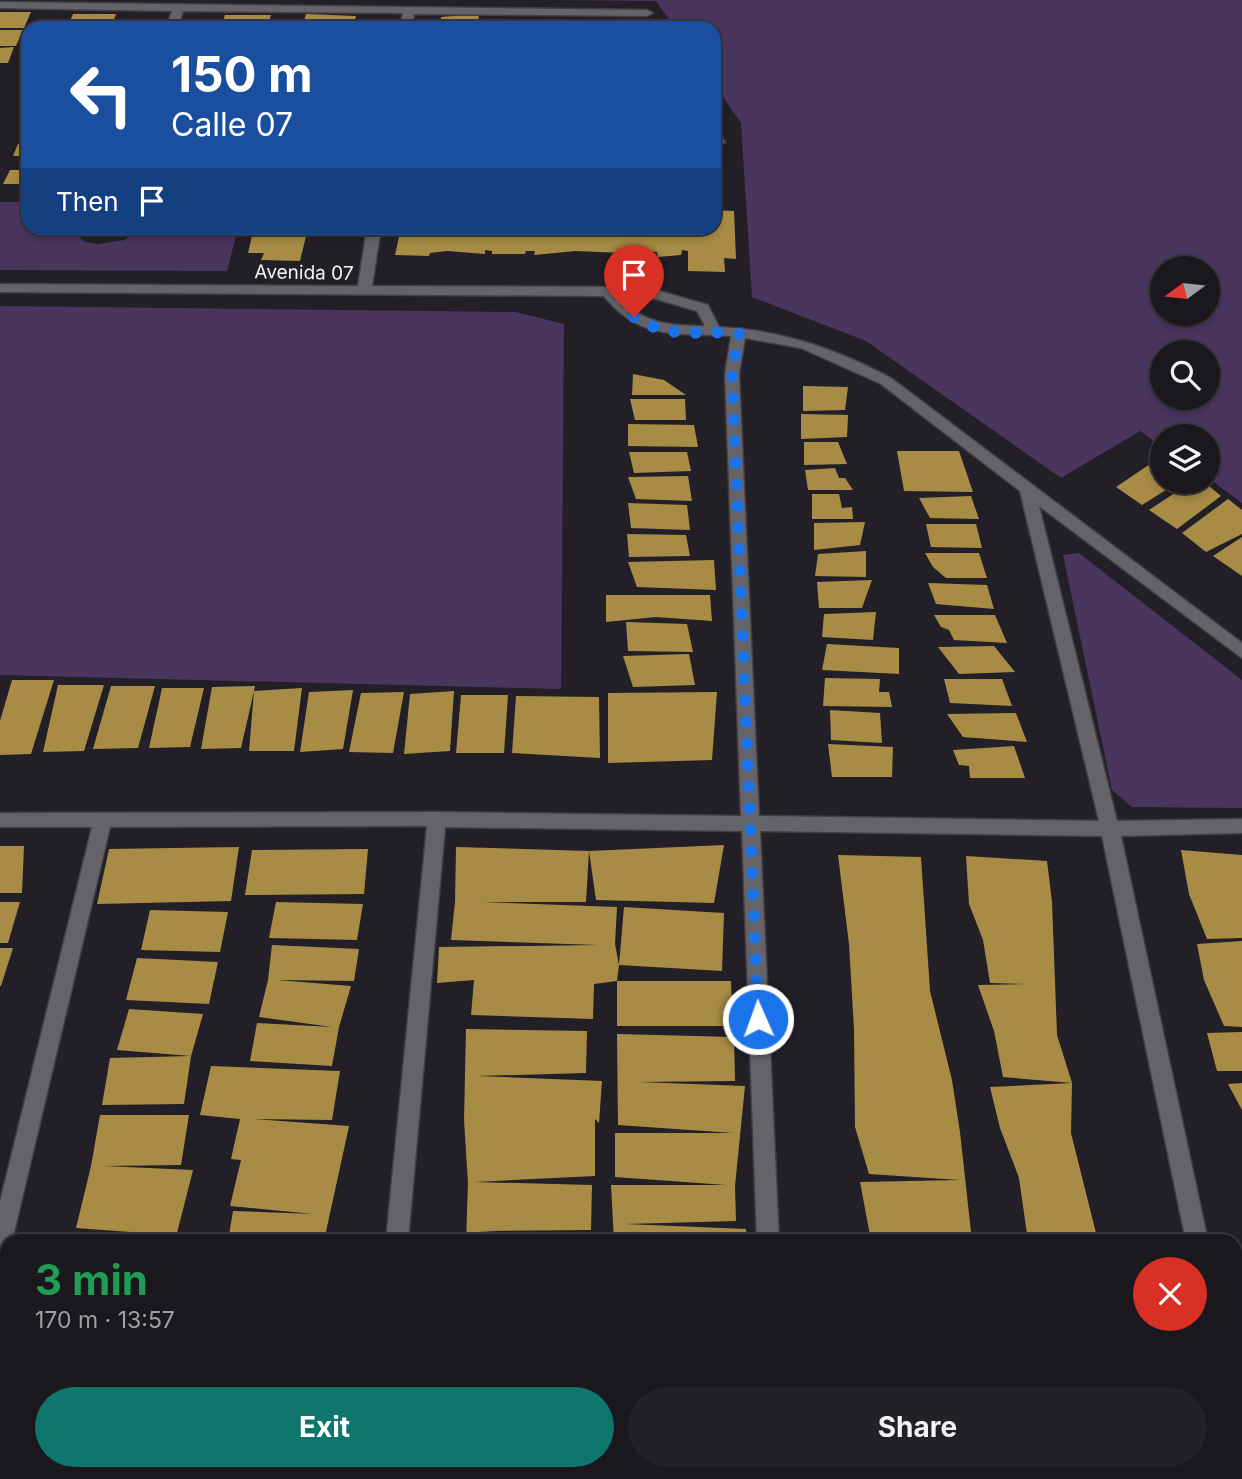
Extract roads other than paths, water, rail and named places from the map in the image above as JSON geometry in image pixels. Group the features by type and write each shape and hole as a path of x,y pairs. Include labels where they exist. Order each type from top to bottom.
{"street":[{"path":"0,5 646,13"},
{"path":"174,21 178,8"},
{"path":"408,21 409,11"},
{"path":"364,291 373,235"},
{"name":"Avenida 07","path":"0,288 607,292 627,289 653,293 703,309 714,331"},
{"path":"607,292 615,303 634,317 658,329 682,332 714,331 778,338 835,355 886,381 1242,652"},
{"path":"739,334 732,374 768,1234"},
{"path":"1027,488 1110,829 1196,1234"},
{"path":"398,1234 437,819"},
{"path":"0,820 102,822 437,819 1110,829 1242,826"},
{"path":"3,1234 102,822"}]}
